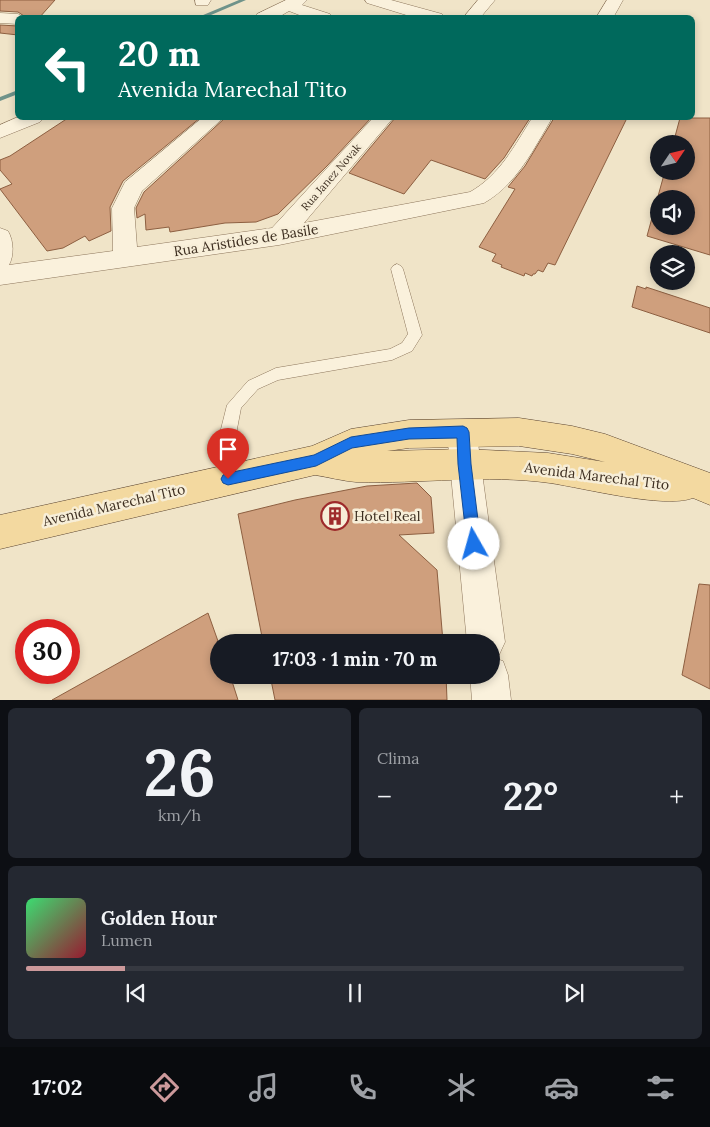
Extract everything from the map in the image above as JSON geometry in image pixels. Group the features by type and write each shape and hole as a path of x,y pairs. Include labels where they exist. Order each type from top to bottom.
{"main road":[{"name":"Avenida Marechal Tito","path":"0,532 316,460 351,443 409,434 519,432 572,440 605,448 644,462 705,488"},
{"name":"Avenida Marechal Tito","path":"316,460 355,466 464,464 548,468 644,484 705,488"}],"street":[{"path":"373,0 426,15"},
{"path":"474,15 487,0"},
{"path":"606,15 615,0"},
{"path":"269,15 294,3 318,15"},
{"path":"0,18 15,19"},
{"path":"0,132 28,120"},
{"path":"126,258 122,208 130,192 166,157 211,120"},
{"name":"Rua Janez Novak","path":"279,236 381,120"},
{"name":"Rua Aristides de Basile","path":"0,276 279,236 443,206 476,198 489,192 505,175 541,120"},
{"path":"0,237 0,259"},
{"path":"463,432 464,464 485,634"},
{"path":"490,684 492,700"}],"lane":[{"path":"228,479 229,429 234,405 253,385 276,374 392,354 407,347 415,336 397,269"}],"building":[{"path":"0,0 55,0 42,15 22,15 18,12 0,11"},
{"path":"0,25 15,26 15,35 0,33"},
{"path":"710,118 710,255 695,250 695,245 677,245 647,236 650,225 650,235 695,235 695,190 660,190 663,180 695,180 695,135 675,135 679,120"},
{"path":"65,120 198,120 123,181 110,207 111,231 89,241 85,236 63,248 47,251 0,189 12,184 0,170 0,160 10,156"},
{"path":"223,120 369,120 327,166 278,214 256,222 225,223 170,232 169,227 146,230 145,214 137,218 136,208 144,192"},
{"path":"393,120 529,120 504,158 485,179 431,160 404,194 349,173"},
{"path":"553,120 626,120 555,265 548,263 543,272 538,270 532,276 525,273 524,276 501,267 502,265 492,261 496,254 479,247 515,189 508,187 525,166"},
{"path":"637,286 646,289 646,287 650,290 710,308 710,333 632,307"},
{"path":"417,483 431,497 434,533 399,535 437,570 442,634 261,634 238,514 295,500 367,486"},
{"path":"699,584 710,585 710,689 682,675"},
{"path":"208,613 215,634 210,634 210,684 233,684 238,700 52,700"},
{"path":"272,684 446,684 447,700 275,700"}],"waterway":[{"path":"206,15 243,0"},
{"path":"0,99 15,93"}],"place":[{"name":"Hotel Real","path":"335,516"}],"route":[{"path":"228,479 316,460 351,443 409,434 463,432 464,464 474,544"}]}
